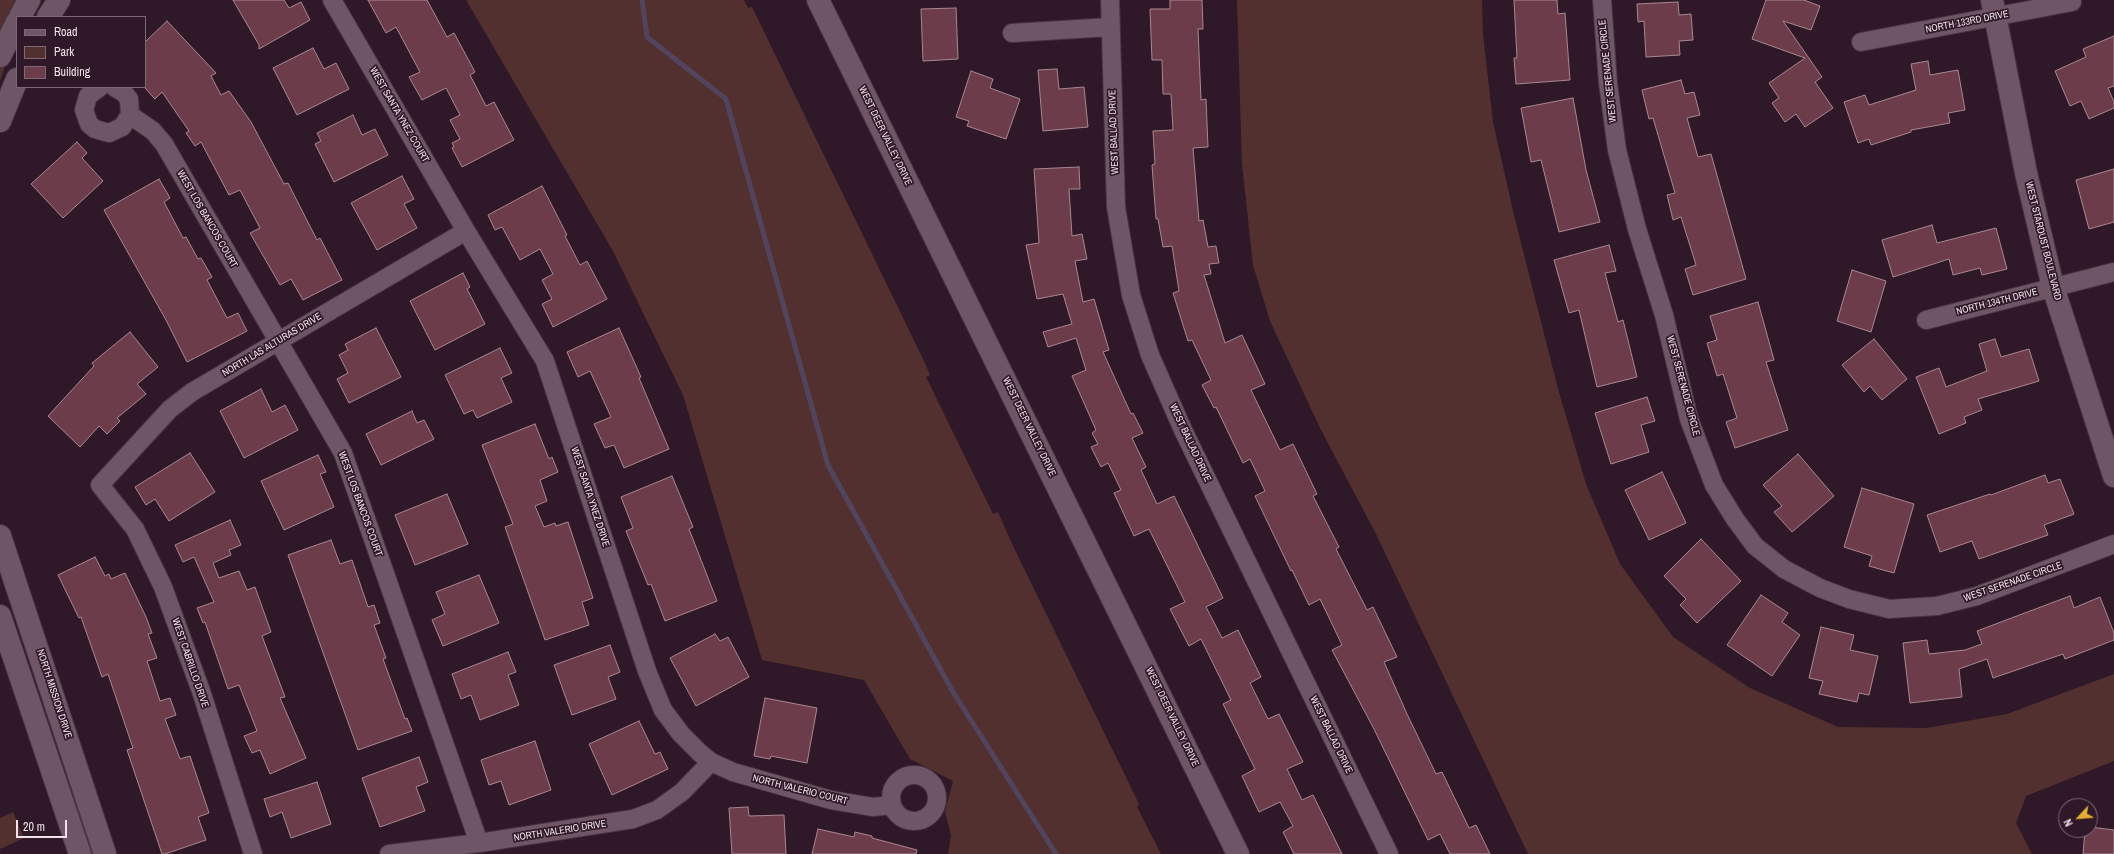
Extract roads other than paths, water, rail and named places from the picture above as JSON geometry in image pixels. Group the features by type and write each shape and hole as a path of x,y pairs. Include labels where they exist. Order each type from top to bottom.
{"street":[{"path":"21,16 29,0"},
{"path":"49,16 59,0"},
{"name":"WEST SANTA YNEZ COURT","path":"332,0 466,231"},
{"name":"WEST DEER VALLEY DRIVE","path":"818,0 1238,854"},
{"name":"WEST BALLAD DRIVE","path":"1110,0 1116,207 1131,295 1150,355 1183,430 1389,854"},
{"name":"WEST SERENADE CIRCLE","path":"1602,0 1608,83 1617,150 1637,229 1664,315 1689,419 1714,485 1735,519 1755,546 1784,569 1820,588 1849,599 1889,609 1936,606 1977,596 2114,544"},
{"name":"NORTH 133RD DRIVE","path":"1861,42 1994,8 2072,2"},
{"name":"WEST STARDUST BOULEVARD","path":"1994,8 2026,173 2053,287 2114,476"},
{"path":"0,56 16,24"},
{"path":"1012,34 1110,27"},
{"path":"0,121 16,81"},
{"path":"99,88 88,96 84,110 89,124 101,132 116,131 128,122 130,115 129,99 124,93 116,88"},
{"name":"WEST LOS BANCOS COURT","path":"130,115 153,131 164,144 343,453 479,843"},
{"name":"NORTH LAS ALTURAS DRIVE","path":"100,485 170,410 192,392 466,231"},
{"name":"WEST SANTA YNEZ DRIVE","path":"466,231 544,361 647,671 663,710 681,734 711,762"},
{"name":"NORTH 134TH DRIVE","path":"1926,320 2114,272"},
{"name":"WEST CABRILLO DRIVE","path":"100,485 135,529 163,587 201,691 252,854"},
{"name":"NORTH MISSION DRIVE","path":"0,536 105,854"},
{"path":"0,616 80,854"},
{"name":"NORTH VALERIO COURT","path":"711,762 757,780 831,800 873,807 892,805"},
{"name":"NORTH VALERIO DRIVE","path":"389,854 479,843 633,820 657,810 682,792 711,762"}],"waterway":[{"path":"642,0 647,37 726,99 828,465 953,692 1056,854"}]}
